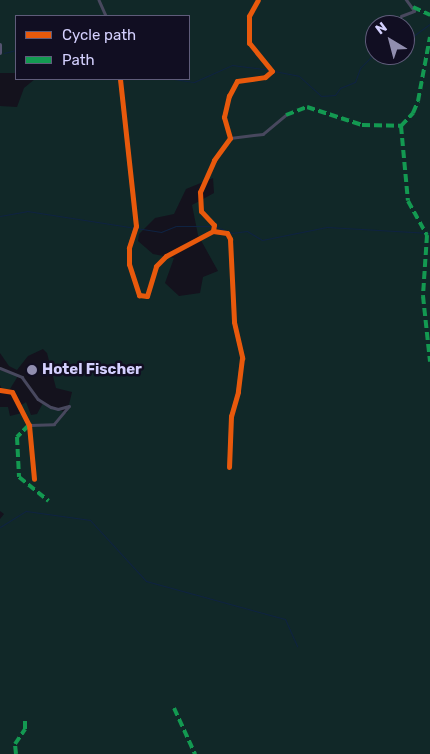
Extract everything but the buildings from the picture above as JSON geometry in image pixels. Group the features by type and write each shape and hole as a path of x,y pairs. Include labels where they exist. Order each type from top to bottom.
{"street":[{"path":"99,0 106,15"},
{"path":"230,138 224,117 234,84 265,77 271,69 249,42 249,16 258,0"},
{"path":"404,15 414,11 406,0"},
{"path":"0,44 0,53"},
{"path":"120,80 136,226 129,248 129,264 136,291 142,297 149,292 160,260 213,228"},
{"path":"229,467 230,416 238,392 242,358 234,322 230,239 228,233 213,228 201,211 200,192 214,160 230,138 263,134 276,120 286,115"},
{"path":"0,368 22,377 38,399 51,407 58,409 69,406 54,424 29,425"},
{"path":"0,390 12,392 29,425 34,479"}],"green space":[{"path":"0,0 430,0 430,754 0,754 0,519 4,514 0,511 0,407 8,407 10,416 22,413 20,406 26,402 31,415 37,414 43,403 67,413 72,392 56,388 47,353 43,349 28,356 17,370 9,366 0,353 0,106 17,107 24,88 34,80 190,80 190,15 15,15 15,73 0,73","holes":["213,178 214,193 192,205 198,235 218,271 203,277 200,293 179,296 165,283 174,258 153,254 138,241 139,234 155,218 174,214 186,189"]},
{"path":"0,370 18,376 10,389 2,389 0,385"}],"waterway":[{"path":"415,35 430,24"},
{"path":"4,53 15,50"},
{"path":"274,71 299,76 321,96 335,95 340,88 355,82 360,68 365,63"},
{"path":"181,80 194,82 232,65 270,70"},
{"path":"0,216 27,211 161,232 176,226 214,226 232,233 247,231 262,240 327,227 430,233"},
{"path":"0,527 26,511 90,520 146,581 285,619 297,646"}],"marked path":[{"path":"413,7 430,15"},
{"path":"401,126 413,113 418,101 430,37"},
{"path":"286,115 307,107 362,125 401,126"},
{"path":"401,126 408,201 427,235 423,296 430,362"},
{"path":"29,425 17,437 19,477 49,501"},
{"path":"174,708 195,754"},
{"path":"16,754 15,744 25,729 25,721"}],"cycle path":[{"path":"213,231 214,225 201,211 200,192 214,160 230,138 224,117 229,96 237,81 265,77 272,71 249,43 249,16 258,0"},
{"path":"120,80 136,226 129,248 129,264 139,295 147,296 156,266 166,256 213,231 227,233 230,239 234,322 242,358 238,392 231,416 229,467"},
{"path":"0,390 12,392 29,425 34,479"}],"place":[{"name":"Hotel Fischer","path":"32,370"}]}
